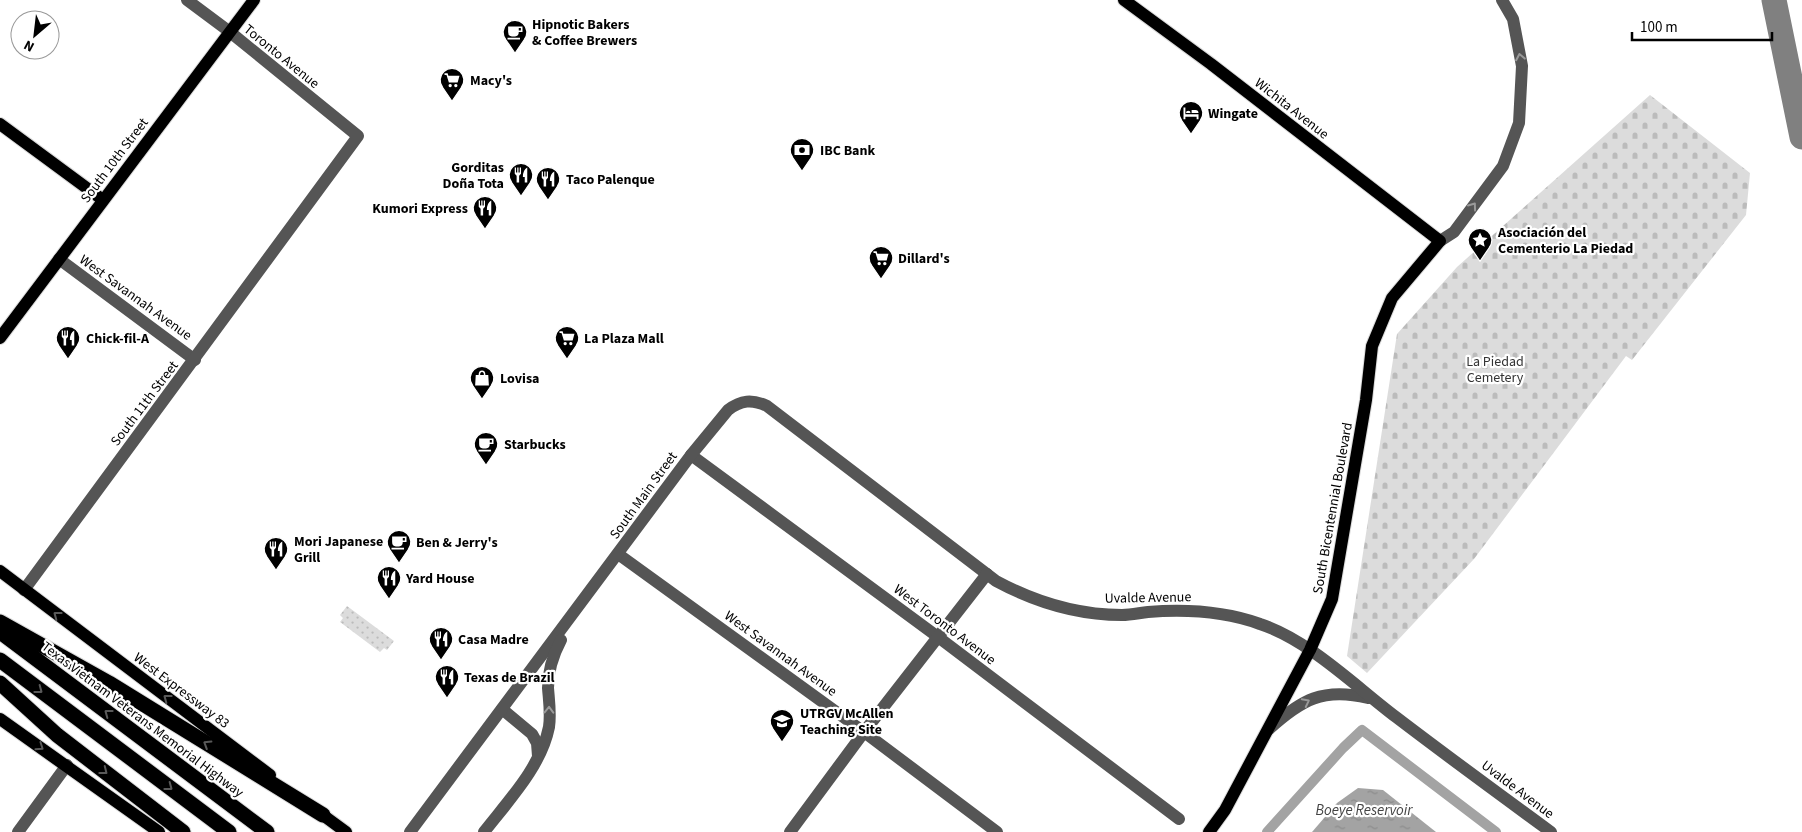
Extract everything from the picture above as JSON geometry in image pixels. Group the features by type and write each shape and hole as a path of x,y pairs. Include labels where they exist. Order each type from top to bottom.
{"highway":[{"path":"0,622 109,683 323,815"},
{"name":"Texas Vietnam Veterans Memorial Highway","path":"0,632 268,832"},
{"path":"0,660 229,832"},
{"path":"0,683 58,735 183,832"}],"main road":[{"name":"South 10th Street","path":"0,338 254,0"},
{"name":"Wichita Avenue","path":"1124,0 1440,241"},
{"path":"0,124 103,200"},
{"name":"South Bicentennial Boulevard","path":"1209,832 1225,810 1310,650 1332,599 1366,400 1372,346 1392,298 1440,241"},
{"name":"West Expressway 83","path":"0,571 346,832"},
{"path":"0,718 159,832"}],"street":[{"name":"Toronto Avenue","path":"187,0 230,32 358,136"},
{"path":"1440,241 1454,232 1503,166 1519,123 1522,66 1513,19 1502,0"},
{"name":"South 11th Street","path":"24,590 358,136"},
{"name":"West Savannah Avenue","path":"58,259 195,360"},
{"name":"Uvalde Avenue","path":"743,401 753,401 766,406 987,574 1016,592 1058,607 1080,612 1123,615 1160,611 1208,611 1261,624 1278,632 1310,650 1551,832"},
{"name":"South Main Street","path":"410,832 691,455 728,410 735,404 743,401"},
{"name":"West Toronto Avenue","path":"691,455 938,637 1179,819"},
{"name":"West Savannah Avenue","path":"618,554 864,732 997,832"},
{"path":"790,832 864,732 987,574"},
{"name":"South Main Street","path":"484,832 515,792 538,757 549,727 549,670 554,653 574,613"},
{"path":"1267,731 1285,714 1308,699 1328,694 1352,694 1374,699"},
{"path":"502,709 532,734 537,743 538,757"},
{"path":"18,832 67,766"}],"green space":[{"name":"La Piedad Cemetery","path":"1650,95 1750,173 1746,215 1632,360 1626,356 1474,559 1367,673 1347,656 1397,334 1457,267"},
{"path":"347,606 394,641 387,650 384,648 380,652 340,622 343,618 340,615"}],"water":[{"name":"Boeye Reservoir","path":"1358,788 1383,790 1436,832 1312,832 1337,803"}],"waterway":[{"path":"1267,832 1343,748 1362,730 1496,832"}],"taxiway":[{"path":"1774,0 1802,137"}],"place":[{"name":"Hipnotic Bakers & Coffee Brewers","path":"515,53"},
{"name":"Macy's","path":"452,101"},
{"name":"Wingate","path":"1191,134"},
{"name":"IBC Bank","path":"802,171"},
{"name":"Gorditas Doña Tota","path":"521,196"},
{"name":"Taco Palenque","path":"548,200"},
{"name":"Kumori Express","path":"485,229"},
{"name":"Asociación del Cementerio La Piedad","path":"1480,261"},
{"name":"Dillard's","path":"881,279"},
{"name":"Chick-fil-A","path":"68,359"},
{"name":"La Plaza Mall","path":"567,359"},
{"name":"Lovisa","path":"482,399"},
{"name":"Starbucks","path":"486,465"},
{"name":"Ben & Jerry's","path":"399,563"},
{"name":"Mori Japanese Grill","path":"276,570"},
{"name":"Yard House","path":"389,599"},
{"name":"Casa Madre","path":"441,660"},
{"name":"Texas de Brazil","path":"447,698"},
{"name":"UTRGV McAllen Teaching Site","path":"782,742"}]}
